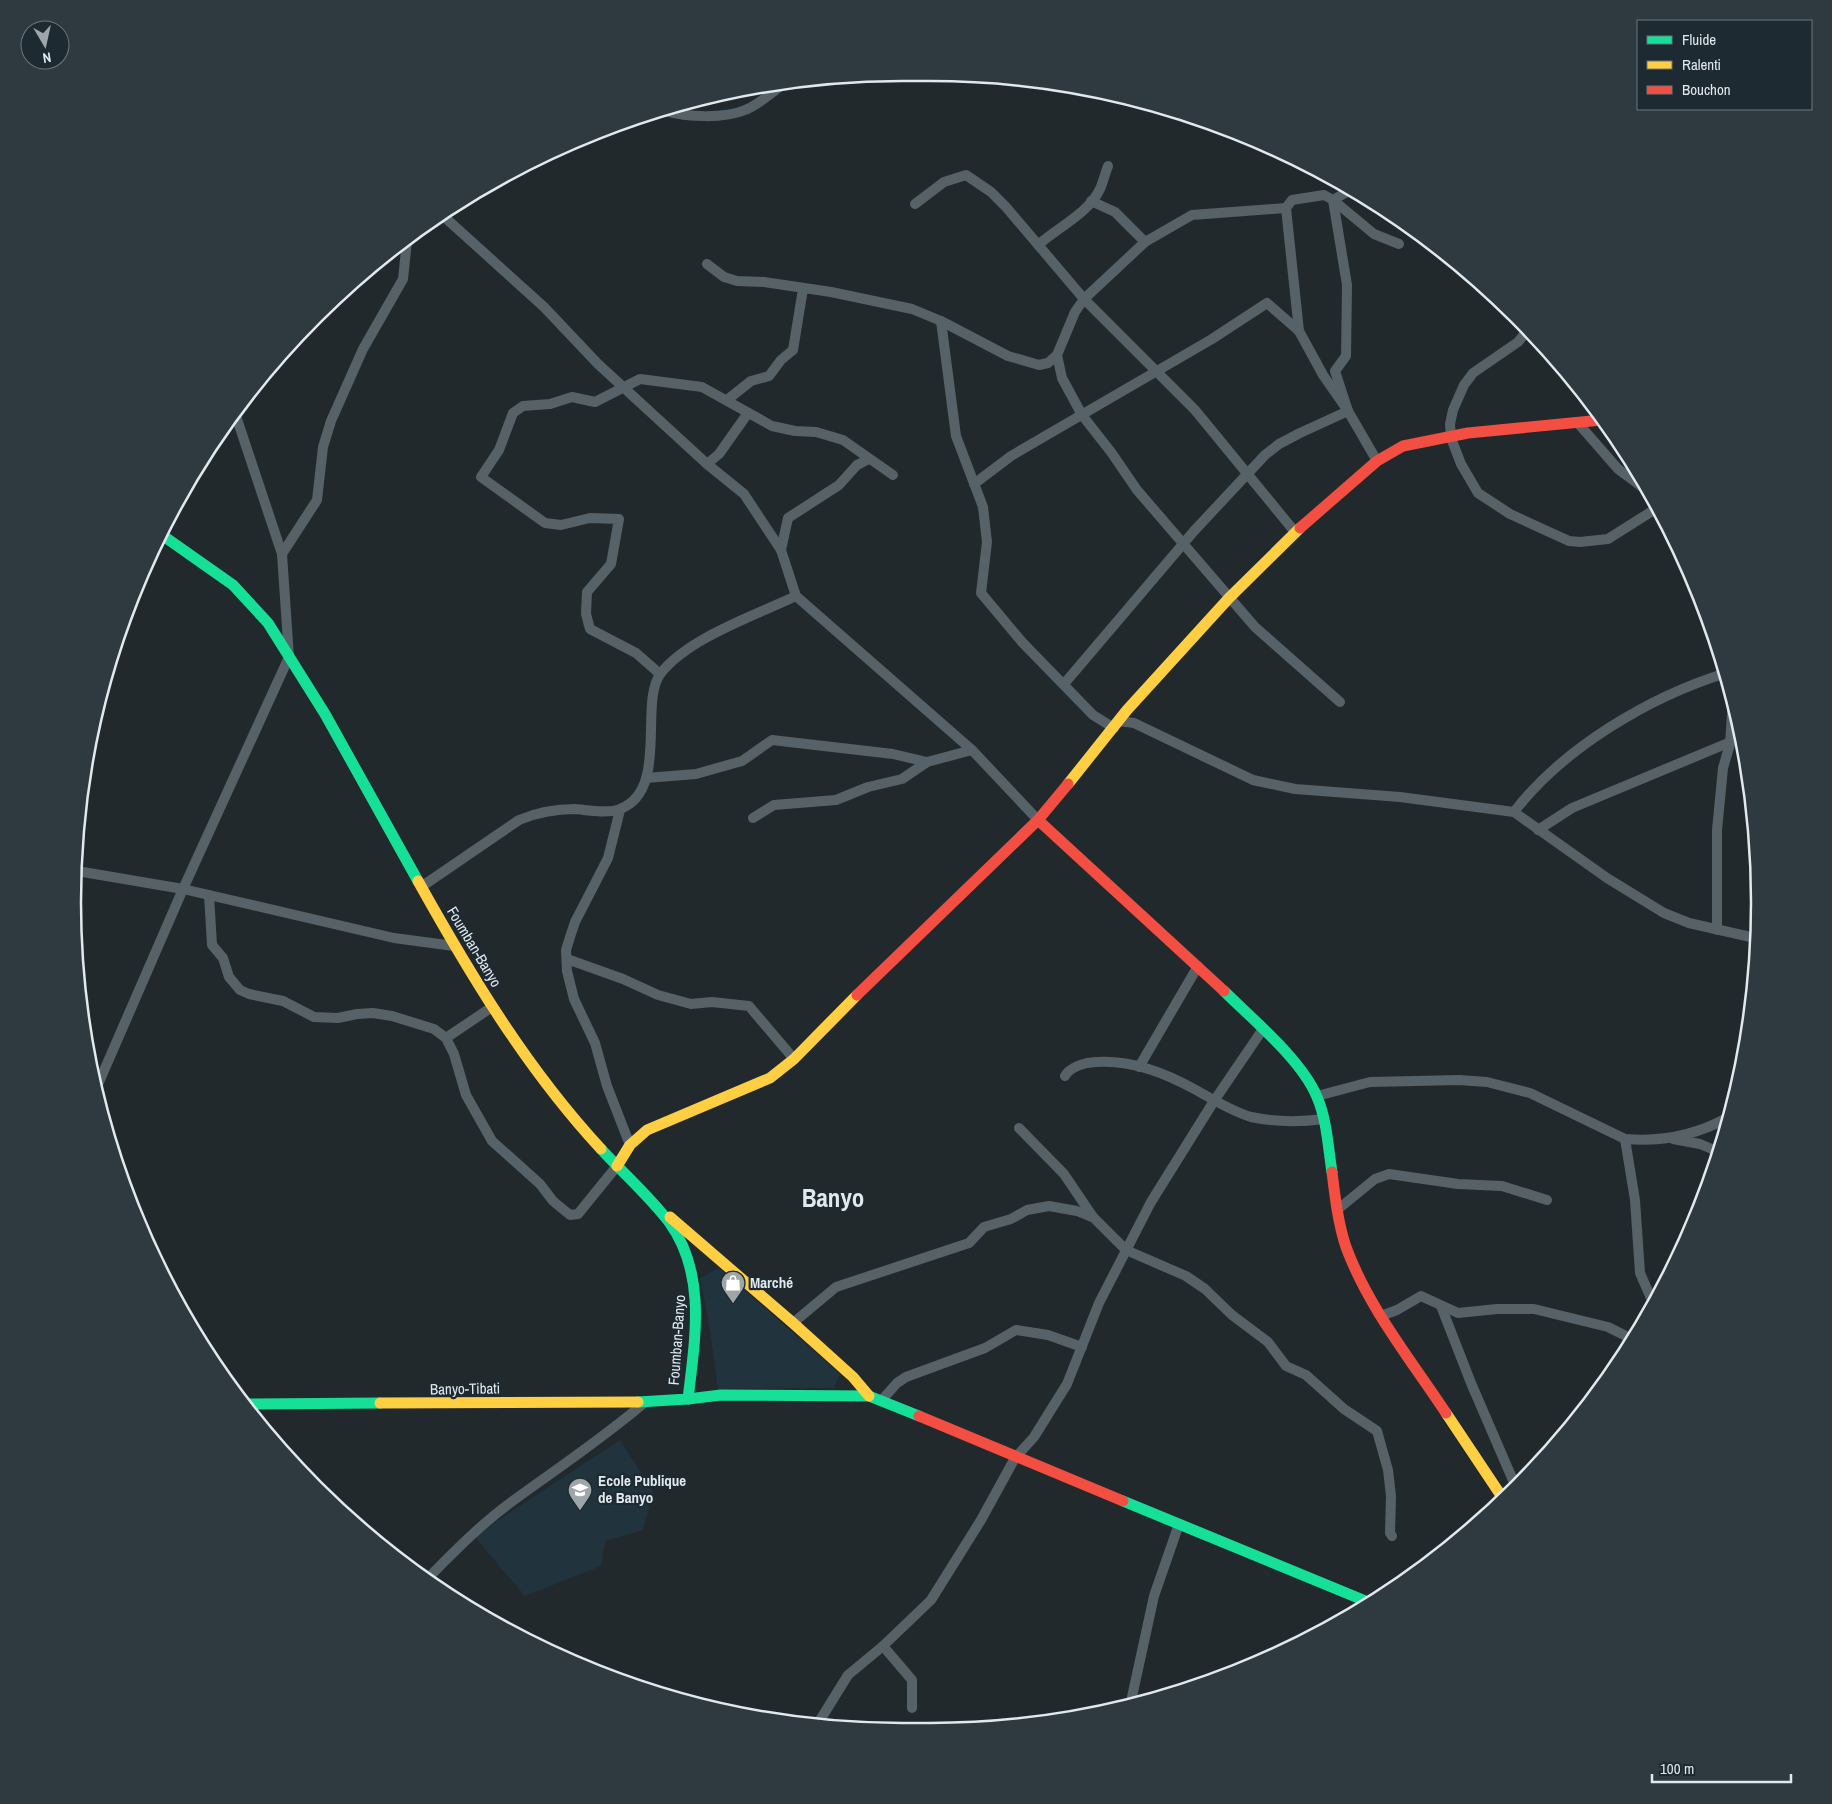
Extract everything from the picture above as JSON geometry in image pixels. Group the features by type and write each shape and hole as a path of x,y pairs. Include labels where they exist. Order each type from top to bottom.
{"main road":[{"path":"616,1166 630,1144 646,1130 770,1078 794,1059 832,1019 1038,820 1163,669 1229,598 1295,532 1377,461 1409,444 1468,434 1594,421"},
{"name":"Foumban-Banyo","path":"166,538 222,577 249,601 268,623 328,719 420,887 492,1007 542,1081 616,1166 660,1208 684,1247 696,1290 696,1339 688,1399"},
{"path":"1038,820 1198,966 1263,1029 1302,1072 1317,1096 1324,1119 1337,1210 1351,1260 1381,1316 1499,1492"},
{"path":"660,1208 793,1323 853,1378 869,1396 1015,1458 1362,1599"},
{"name":"Banyo-Tibati","path":"253,1404 645,1402 720,1395 869,1396"}],"street":[{"path":"676,113 691,116 737,113 749,108 772,92"},
{"path":"1038,245 1053,231 1072,220 1092,201 1099,190 1108,166"},
{"path":"915,204 944,182 966,175 991,192 1006,206 1084,299 1196,410 1295,532"},
{"path":"1333,200 1344,194"},
{"path":"1299,331 1286,208 1292,200 1324,195 1333,200 1374,234 1399,244"},
{"path":"1333,200 1347,285 1346,356 1335,371 1348,411"},
{"path":"1092,201 1115,212 1145,242"},
{"path":"707,264 730,280 831,292 905,307 941,321 1008,356 1034,365 1048,363 1056,355 1074,312 1084,299 1145,242 1192,215 1286,208"},
{"path":"447,219 544,308 598,364 708,464 744,494 781,550 796,596 972,750 1038,820"},
{"path":"282,554 317,500 323,447 331,421 363,349 403,279 406,248"},
{"path":"726,400 751,381 769,376 781,360 793,350 802,289"},
{"path":"974,484 1011,456 1157,371 1268,303 1299,331 1323,375 1348,411 1377,461"},
{"path":"941,321 956,436 983,507 987,542 981,593 1022,642 1093,715 1116,724 1134,723 1253,780 1270,785 1295,789 1440,801 1514,812 1538,830 1664,913 1717,930 1750,937"},
{"path":"1523,336 1518,342 1473,373 1464,386 1453,410 1450,424 1451,438 1461,464 1478,493 1510,514 1569,541 1608,539 1651,512"},
{"path":"1056,355 1062,378 1082,415 1111,452 1137,490 1255,627 1340,702"},
{"path":"660,674 636,653 595,634 587,624 587,592 611,564 619,519 590,518 561,525 545,523 481,477 498,450 513,413 523,406 550,404 572,397 595,402 640,379 702,386 772,426 795,431 816,432 843,440 893,475"},
{"path":"1064,684 1184,544 1247,474 1279,444 1348,411"},
{"path":"708,464 719,454 748,413"},
{"path":"101,1078 183,888 289,657 282,554 238,421"},
{"path":"1577,422 1618,469 1634,481"},
{"path":"781,550 788,518 839,485 857,465 869,459"},
{"path":"630,1144 608,1086 595,1044 574,998 567,971 566,950 576,922 608,858 620,810 643,787 650,756 654,692 660,674 677,656 732,625 796,596"},
{"path":"1514,812 1542,779 1595,737 1677,690 1719,676"},
{"path":"1717,930 1717,830 1723,768 1730,744 1731,726"},
{"path":"646,778 696,774 742,761 772,740 894,754 926,762"},
{"path":"1538,830 1572,808 1735,741"},
{"path":"753,818 774,805 836,800 868,787 902,779 926,762 972,750"},
{"path":"420,887 519,820 537,812 620,810"},
{"path":"82,872 183,888 394,938 454,946"},
{"path":"209,895 212,945 223,958 229,977 240,990 249,994 283,1001 314,1017 338,1018 372,1013 392,1016 434,1029 446,1038 454,1054 466,1095 492,1141 540,1184 564,1211 570,1215 578,1214 616,1166"},
{"path":"566,959 623,979 658,995 691,1004 712,1002 749,1006 794,1059"},
{"path":"1138,1067 1198,966"},
{"path":"446,1038 492,1007"},
{"path":"821,1718 848,1675 883,1646 930,1600 981,1520 1015,1458 1034,1437 1067,1384 1099,1303 1151,1202 1214,1101 1263,1029"},
{"path":"1065,1076 1070,1070 1089,1063 1120,1061 1192,1088 1214,1101 1256,1117 1294,1121 1324,1119"},
{"path":"1317,1096 1370,1082 1458,1080 1487,1082 1530,1093 1625,1138 1652,1139 1695,1133 1721,1121"},
{"path":"1019,1128 1064,1174 1094,1218 1126,1250 1186,1276 1205,1289 1232,1315 1268,1342 1286,1366 1306,1375 1344,1409 1377,1432 1388,1470 1391,1496 1390,1533 1392,1536"},
{"path":"1665,1137 1700,1144 1712,1149"},
{"path":"1625,1138 1634,1200 1640,1273 1650,1295"},
{"path":"1337,1210 1375,1179 1389,1174 1458,1184 1502,1186 1547,1200"},
{"path":"793,1323 836,1287 969,1243 984,1227 1011,1219 1026,1210 1049,1206 1077,1211 1094,1218"},
{"path":"1381,1316 1397,1310 1421,1296 1458,1313 1497,1309 1534,1309 1608,1328 1626,1336"},
{"path":"1441,1306 1471,1383 1513,1479"},
{"path":"881,1401 897,1383 906,1377 985,1348 1016,1330 1048,1335 1082,1347"},
{"path":"432,1574 481,1526 573,1459 645,1402"},
{"path":"1132,1697 1154,1596 1179,1524"},
{"path":"883,1646 912,1680 912,1708"}],"shaded area":[{"name":"Marché","path":"719,1268 840,1374 834,1388 718,1389 710,1330 700,1278"},
{"name":"Ecole Publique de Banyo","path":"620,1440 653,1492 643,1530 605,1541 601,1566 525,1596 474,1536"}],"traffic: fast":[{"path":"166,538 233,585 268,623 325,714 418,881"},
{"path":"1224,991 1275,1041 1310,1083 1323,1115 1332,1172"},
{"path":"601,1149 645,1194 669,1222 681,1242 689,1263 694,1285 695,1330 688,1399 638,1402"},
{"path":"688,1399 721,1395 869,1396 919,1416"},
{"path":"253,1404 380,1403"},
{"path":"1123,1501 1362,1599"}],"traffic: slow":[{"path":"1068,784 1127,710 1229,598 1300,528"},
{"path":"418,881 502,1021 549,1087 601,1149"},
{"path":"617,1166 630,1145 647,1130 770,1078 794,1059 857,995"},
{"path":"670,1217 793,1323 853,1377 869,1396"},
{"path":"380,1403 638,1402"},
{"path":"1446,1413 1499,1492"}],"traffic: jam":[{"path":"1300,528 1377,461 1403,446 1468,433 1594,421"},
{"path":"857,995 1038,820 1068,784"},
{"path":"1038,820 1224,991"},
{"path":"1332,1172 1341,1229 1355,1269 1391,1333 1446,1413"},
{"path":"919,1416 1123,1501"}],"place":[{"name":"Marché","path":"733,1304"},
{"name":"Ecole Publique de Banyo","path":"580,1511"}],"district":[{"name":"Banyo","path":"833,1198"}]}
